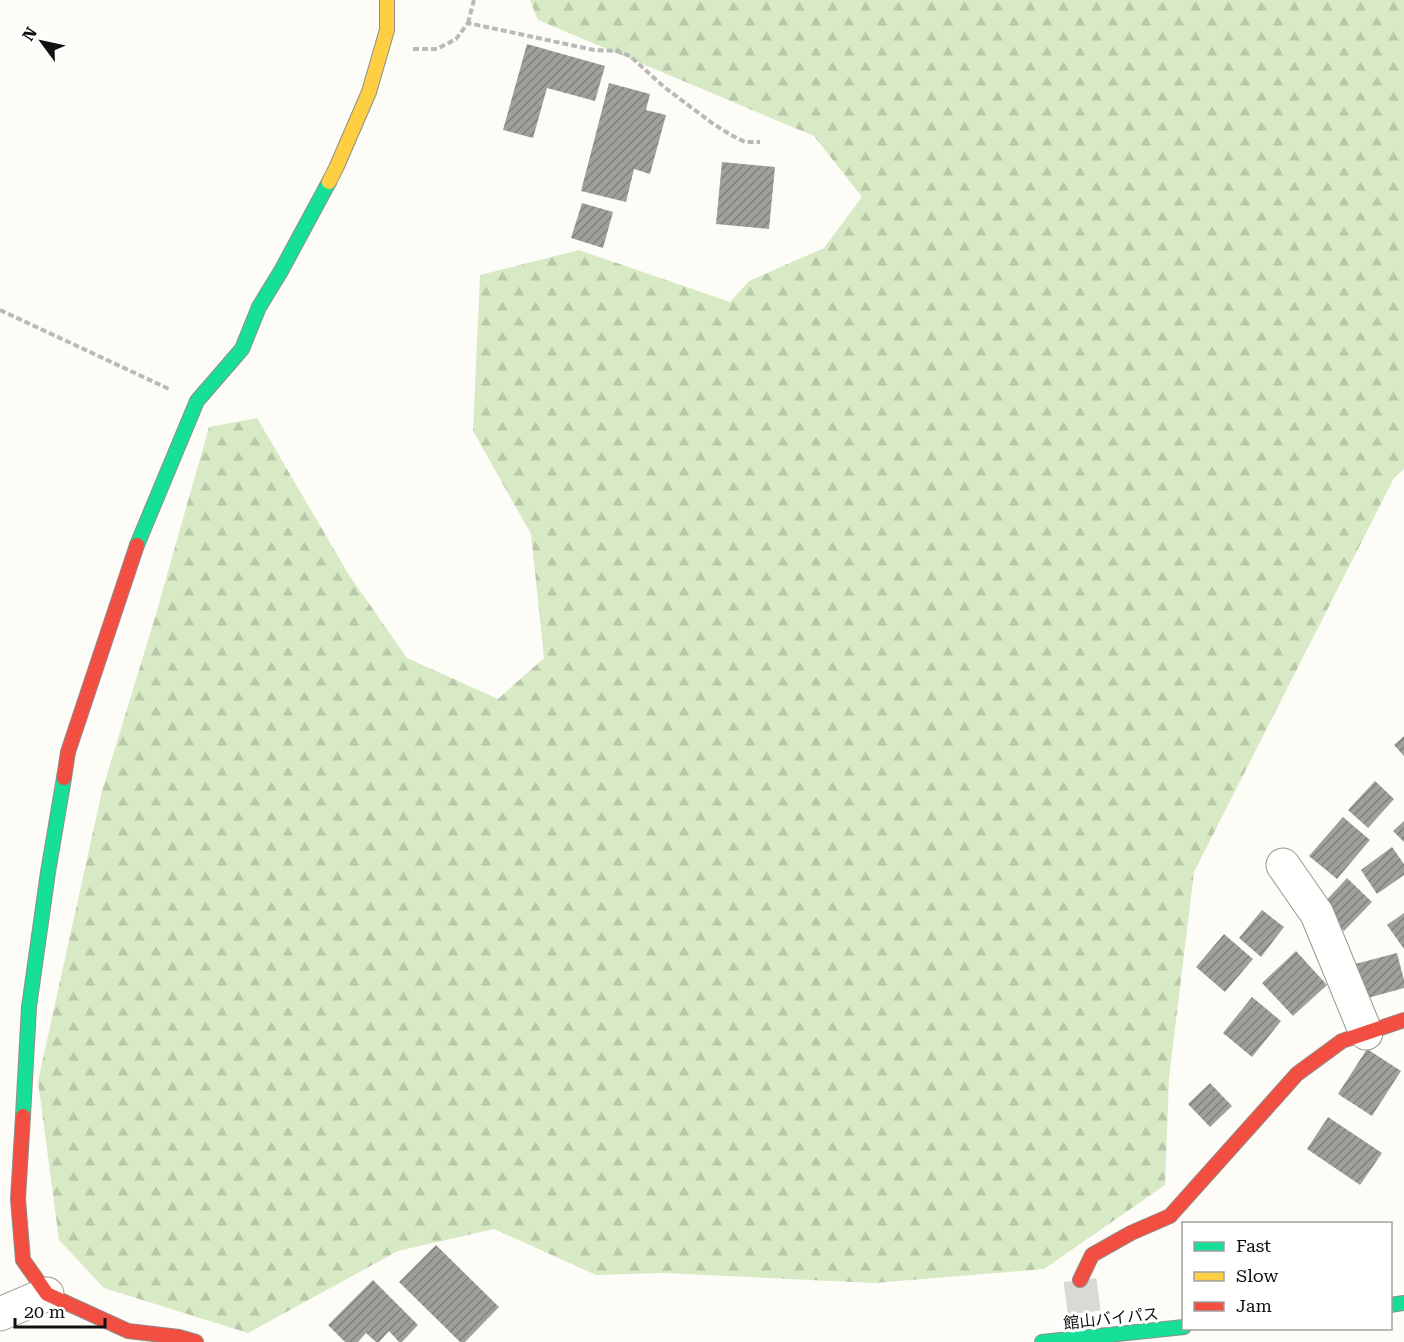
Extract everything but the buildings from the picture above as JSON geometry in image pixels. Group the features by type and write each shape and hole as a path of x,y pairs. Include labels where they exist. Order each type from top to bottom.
{"main road":[{"path":"196,1342 179,1337 128,1331 47,1294 23,1260 18,1199 29,1007 48,872 68,752 140,535 197,402 242,349 258,307 281,271 337,166 369,92 387,30 387,0"},
{"path":"1080,1280 1092,1255 1131,1233 1170,1216 1297,1074 1342,1041 1404,1020"},
{"name":"館山バイパス","path":"1042,1342 1182,1327"}],"street":[{"path":"1283,865 1317,914 1366,1033"},
{"path":"0,1314 47,1294"}],"path":[{"path":"383,44 414,50 437,49 456,39 468,23 474,0"},
{"path":"468,23 594,50 617,51 630,56 664,87 731,135 745,142 760,142"},
{"path":"0,310 197,402"}],"green space":[{"path":"530,0 1404,0 1404,469 1394,478 1194,872 1169,1078 1165,1185 1044,1269 874,1283 664,1273 596,1275 494,1229 398,1251 248,1333 104,1288 59,1240 38,1081 102,791 156,614 209,427 257,418 349,575 407,658 498,699 544,658 531,534 473,431 480,275 579,250 730,302 749,281 824,248 862,197 814,136 538,20"}],"tunnel":[{"path":"1080,1280 1088,1342"}],"traffic: fast":[{"path":"137,545 197,401 242,349 259,307 329,182"},
{"path":"23,1116 29,1007 64,778"},
{"path":"1392,1305 1404,1303"},
{"path":"1042,1342 1182,1327"}],"traffic: slow":[{"path":"329,182 369,92 387,30 387,0"}],"traffic: jam":[{"path":"64,778 68,752 137,545"},
{"path":"1080,1280 1092,1255 1131,1233 1170,1216 1297,1074 1342,1041 1404,1020"},
{"path":"23,1116 18,1199 23,1260 47,1294 128,1331 179,1337 196,1342"}]}
